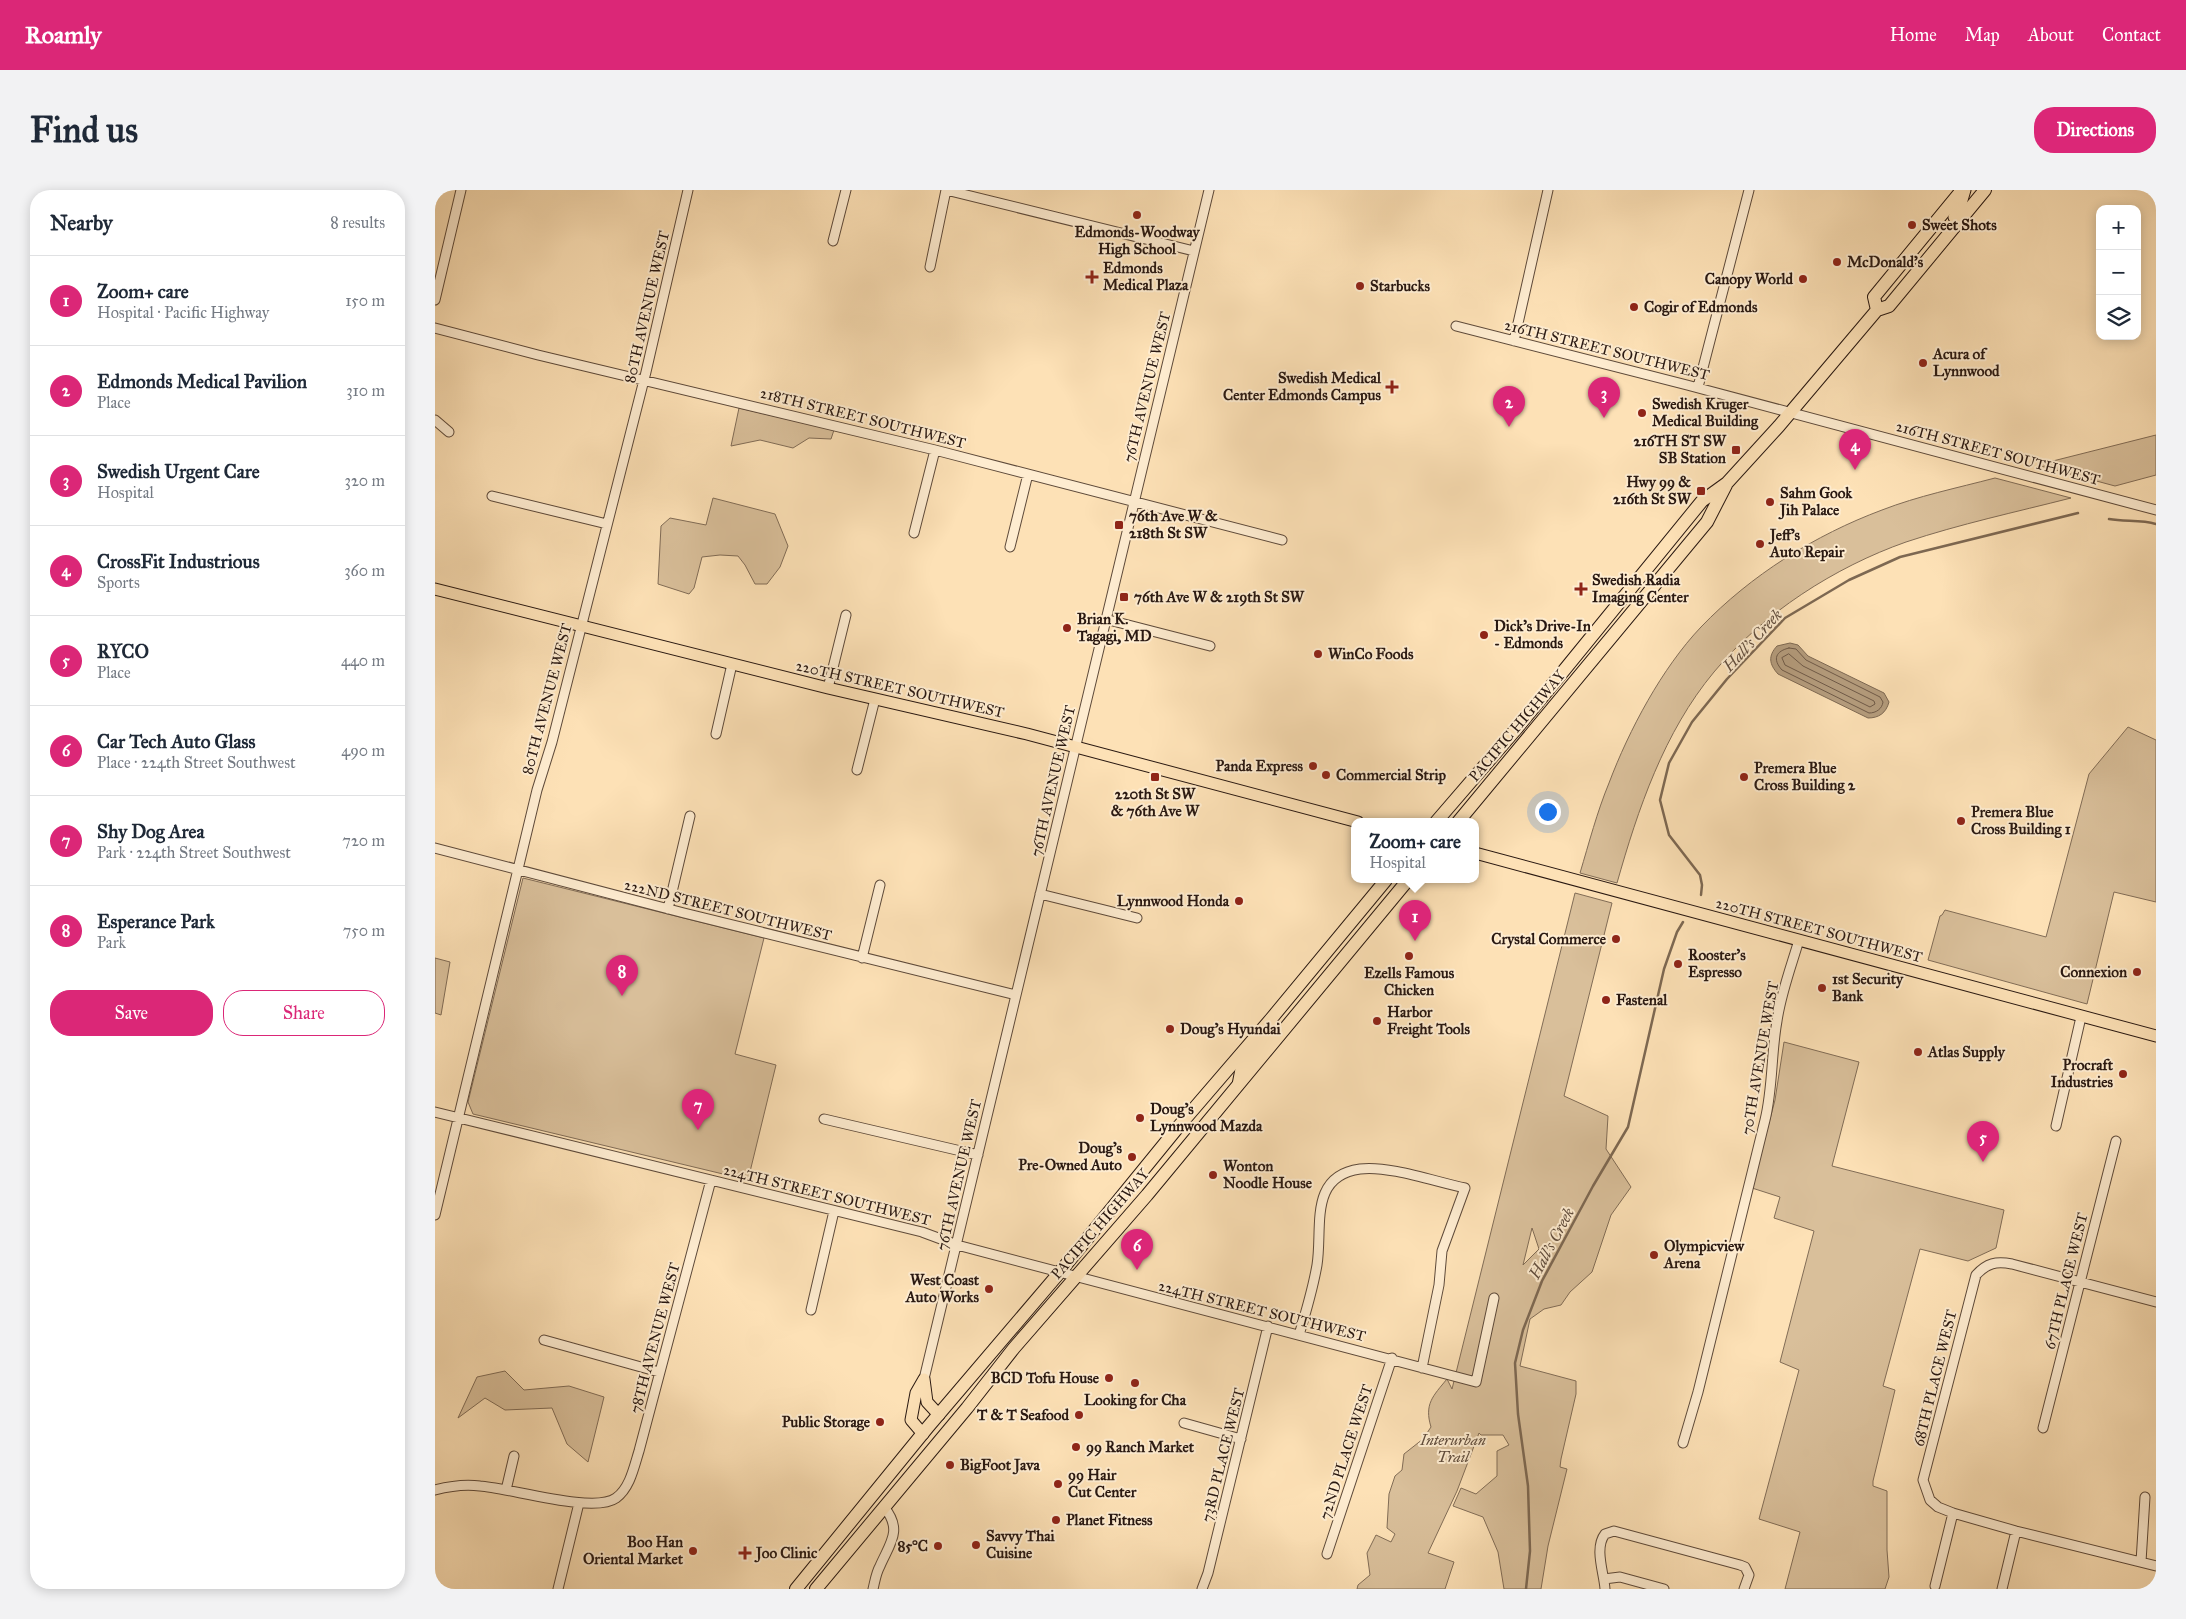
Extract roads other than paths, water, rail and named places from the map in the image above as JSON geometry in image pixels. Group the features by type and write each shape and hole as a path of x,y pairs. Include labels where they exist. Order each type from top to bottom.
{"highway":[{"name":"PACIFIC HIGHWAY","path":"1877,310 1874,297 1964,190"},
{"name":"PACIFIC HIGHWAY","path":"1439,818 1517,728 1702,501 1727,483 1791,413 1877,310 1889,306 1985,190"},
{"name":"PACIFIC HIGHWAY","path":"1461,818 1707,522 1727,483"},
{"name":"PACIFIC HIGHWAY","path":"796,1589 1179,1126 1384,883"},
{"name":"PACIFIC HIGHWAY","path":"816,1589 967,1408 999,1366 1147,1195 1406,883"}],"main road":[{"path":"1957,223 1954,219 1954,214 1960,207 1964,190"},
{"name":"220TH STREET SOUTHWEST","path":"435,588 828,688 909,705 1075,746 1351,820"},
{"name":"220TH STREET SOUTHWEST","path":"1479,855 2156,1036"},
{"path":"1238,1085 1241,1069 1272,1028 1271,1019"},
{"path":"924,1379 925,1396 939,1415"},
{"path":"923,1434 911,1420 916,1393 924,1379"}],"street":[{"path":"435,300 461,190"},
{"name":"80TH AVENUE WEST","path":"435,1215 518,869 644,380 688,190"},
{"path":"833,241 846,190"},
{"path":"930,267 946,190 1194,251"},
{"name":"76TH AVENUE WEST","path":"924,1379 1209,190"},
{"path":"1514,341 1548,190"},
{"path":"1698,387 1749,190"},
{"name":"216TH STREET SOUTHWEST","path":"1456,326 1698,387 2156,510"},
{"name":"218TH STREET SOUTHWEST","path":"435,328 935,450 1283,540"},
{"path":"435,420 449,432"},
{"path":"914,533 935,450"},
{"path":"1010,547 1028,474"},
{"path":"492,496 607,524"},
{"path":"828,688 846,615"},
{"path":"1105,619 1209,646"},
{"path":"715,734 732,664"},
{"path":"857,770 875,699"},
{"path":"668,909 690,816"},
{"name":"222ND STREET SOUTHWEST","path":"435,848 668,909 1016,995"},
{"path":"862,958 880,885"},
{"path":"1040,894 1137,918"},
{"name":"70TH AVENUE WEST","path":"1683,1443 1698,1392 1767,1112 1776,1023 1783,990 1799,940"},
{"path":"2056,1126 2081,1017"},
{"name":"224TH STREET SOUTHWEST","path":"435,1112 921,1232 970,1249 1392,1358 1476,1382 1494,1298"},
{"path":"824,1119 977,1155"},
{"name":"67TH PLACE WEST","path":"2043,1428 2116,1141"},
{"path":"1299,1335 1315,1276 1319,1253 1321,1207 1330,1184 1343,1172 1362,1168 1388,1170 1465,1188 1442,1251 1439,1285 1422,1368"},
{"name":"78TH AVENUE WEST","path":"579,1503 601,1504 615,1499 625,1488 633,1471 711,1180"},
{"path":"811,1310 835,1211"},
{"path":"962,1221 970,1249"},
{"name":"68TH PLACE WEST","path":"1953,1513 1939,1507 1930,1500 1923,1480 1976,1275 1984,1266 1998,1261 2081,1283"},
{"path":"2081,1283 2156,1302"},
{"name":"73RD PLACE WEST","path":"1202,1589 1208,1573 1268,1326"},
{"path":"544,1340 659,1372"},
{"name":"72ND PLACE WEST","path":"1327,1554 1392,1358"},
{"path":"1184,1423 1241,1439"},
{"path":"505,1490 515,1456"},
{"path":"435,1490 460,1485 505,1490 579,1503 558,1589"},
{"path":"2141,1562 2145,1497"},
{"path":"873,1589 881,1563 890,1547 894,1526 891,1517 884,1507"},
{"path":"1935,1586 1953,1513 2016,1531 2156,1566"},
{"path":"2002,1589 2016,1531"},
{"path":"1605,1589 1601,1565 1601,1542 1605,1534 1620,1532 1745,1567 1749,1576 1744,1589"},
{"path":"1604,1578 1620,1578 1663,1589"}],"water":[{"path":"1790,643 1798,645 1808,656 1884,693 1889,702 1884,712 1879,716 1868,718 1778,674 1771,663 1772,653 1777,646"}],"waterway":[{"name":"Hall's Creek","path":"1701,895 1700,875 1669,835 1660,800 1669,763 1692,722 1727,679 1785,618 1849,580 1900,557 2078,513"},
{"name":"Hall's Creek","path":"2109,519 2156,524"},
{"name":"Hall's Creek","path":"1526,1589 1530,1551 1528,1486 1518,1414 1515,1363 1523,1330 1542,1281 1593,1186 1628,1127 1664,969 1677,932 1683,922"}],"place":[{"name":"Edmonds-Woodway High School","path":"1137,215"},
{"name":"Sweet Shots","path":"1912,225"},
{"name":"McDonald's","path":"1837,262"},
{"name":"Edmonds Medical Plaza","path":"1092,277"},
{"name":"Canopy World","path":"1803,279"},
{"name":"Starbucks","path":"1360,286"},
{"name":"Cogir of Edmonds","path":"1634,307"},
{"name":"Acura of Lynnwood","path":"1923,363"},
{"name":"Swedish Medical Center Edmonds Campus","path":"1392,387"},
{"name":"Swedish Kruger Medical Building","path":"1642,413"},
{"name":"Swedish Urgent Care","path":"1604,418"},
{"name":"Edmonds Medical Pavilion","path":"1509,427"},
{"name":"216TH ST SW SB Station","path":"1736,450"},
{"name":"CrossFit Industrious","path":"1855,470"},
{"name":"Hwy 99 & 216th St SW","path":"1701,491"},
{"name":"Sahm Gook Jih Palace","path":"1770,502"},
{"name":"76th Ave W & 218th St SW","path":"1119,525"},
{"name":"Jeff’s Auto Repair","path":"1760,544"},
{"name":"Swedish Radia Imaging Center","path":"1581,589"},
{"name":"76th Ave W & 219th St SW","path":"1124,597"},
{"name":"Brian K. Tagagi, MD","path":"1067,628"},
{"name":"Dick's Drive-In - Edmonds","path":"1484,635"},
{"name":"WinCo Foods","path":"1318,654"},
{"name":"Panda Express","path":"1313,766"},
{"name":"Commercial Strip","path":"1326,775"},
{"name":"220th St SW & 76th Ave W","path":"1155,777"},
{"name":"Premera Blue Cross Building 2","path":"1744,777"},
{"name":"Premera Blue Cross Building 1","path":"1961,821"},
{"name":"Lynnwood Honda","path":"1239,901"},
{"name":"Crystal Commerce","path":"1616,939"},
{"name":"Zoom+ care","path":"1415,941"},
{"name":"Ezells Famous Chicken","path":"1409,956"},
{"name":"Rooster's Espresso","path":"1678,964"},
{"name":"Connexion","path":"2137,972"},
{"name":"1st Security Bank","path":"1822,988"},
{"name":"Esperance Park","path":"622,996"},
{"name":"Fastenal","path":"1606,1000"},
{"name":"Harbor Freight Tools","path":"1377,1021"},
{"name":"Doug's Hyundai","path":"1170,1029"},
{"name":"Atlas Supply","path":"1918,1052"},
{"name":"Procraft Industries","path":"2123,1074"},
{"name":"Doug's Lynnwood Mazda","path":"1140,1118"},
{"name":"Shy Dog Area","path":"698,1130"},
{"name":"Doug's Pre-Owned Auto","path":"1132,1157"},
{"name":"RYCO","path":"1983,1162"},
{"name":"Wonton Noodle House","path":"1213,1175"},
{"name":"Olympicview Arena","path":"1654,1255"},
{"name":"Car Tech Auto Glass","path":"1137,1270"},
{"name":"West Coast Auto Works","path":"989,1289"},
{"name":"BCD Tofu House","path":"1109,1378"},
{"name":"Looking for Cha","path":"1135,1383"},
{"name":"T & T Seafood","path":"1079,1415"},
{"name":"Public Storage","path":"880,1422"},
{"name":"99 Ranch Market","path":"1076,1447"},
{"name":"BigFoot Java","path":"950,1465"},
{"name":"99 Hair Cut Center","path":"1058,1484"},
{"name":"Planet Fitness","path":"1056,1520"},
{"name":"Savvy Thai Cuisine","path":"976,1545"},
{"name":"85°C","path":"938,1546"},
{"name":"Boo Han Oriental Market","path":"693,1551"},
{"name":"Joo Clinic","path":"745,1553"}],"park label":[{"name":"Interurban Trail","path":"1453,1448"}]}
